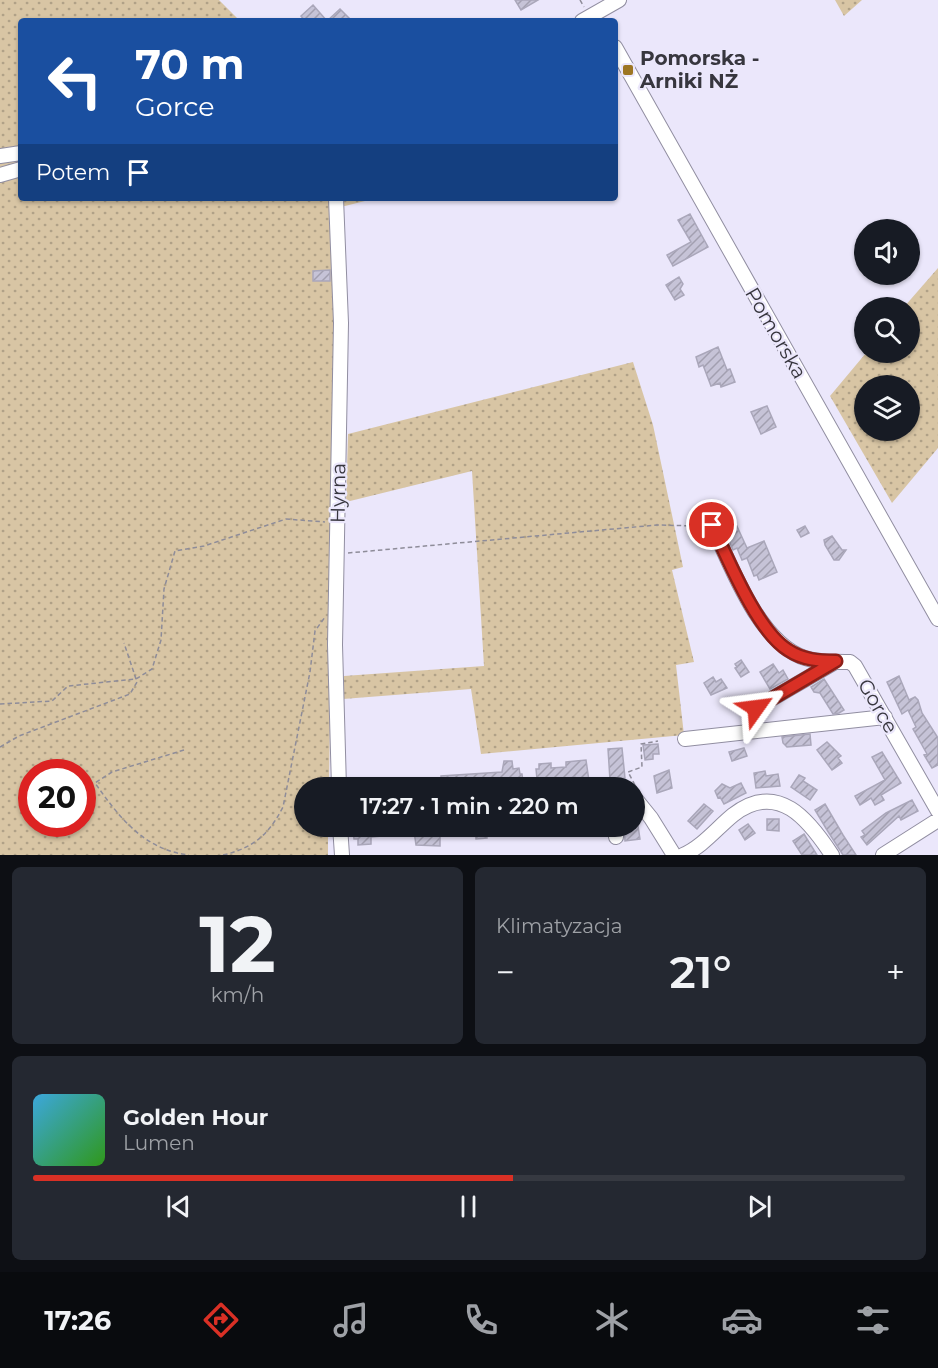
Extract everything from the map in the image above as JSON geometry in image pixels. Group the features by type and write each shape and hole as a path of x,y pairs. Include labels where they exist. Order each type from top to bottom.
{"street":[{"path":"583,1 598,17 619,0"},
{"name":"Pomorska","path":"618,52 938,619"},
{"path":"0,156 18,153"},
{"path":"0,175 18,170"},
{"name":"Hyrna","path":"336,201 341,323 335,602 339,777"},
{"name":"Gorce","path":"712,525 737,580 772,637 787,650 805,658 850,662 855,666 938,811"},
{"path":"747,703 756,708 836,661"},
{"path":"685,739 885,717"},
{"path":"683,855 744,808 772,803 801,814 814,827 832,855"},
{"path":"645,808 674,855"},
{"path":"883,855 934,823 938,838"},
{"path":"341,837 342,855"}],"path":[{"path":"0,704 52,700 68,686 136,680 152,669 161,640 164,589 175,551 204,546 286,519 338,523"},
{"path":"337,554 657,525 712,525"},
{"path":"223,855 254,844 274,825 283,807 310,672 315,631 335,602"},
{"path":"0,747 40,727 123,699 135,688 136,680 124,643"},
{"path":"630,777 628,773 642,767 640,746 643,742 658,741"},
{"path":"184,750 112,772 95,783 112,807 145,840 167,851 189,855"}],"shaded area":[{"path":"0,0 219,0 237,18 18,18 18,201 365,201 337,206 329,777 294,777 294,837 328,837 328,855 0,855"},
{"path":"835,0 862,0 844,16"},
{"path":"938,268 938,448 892,503 856,441 920,441 920,375 854,375 854,437 830,396 858,363 920,363 920,297 913,297"},
{"path":"633,362 653,425 683,567 672,570 694,662 676,665 684,735 481,754 471,689 343,699 344,676 484,666 472,471 346,502 348,434"}],"building":[{"path":"515,0 538,0 521,10"},
{"path":"313,5 324,18 303,18 301,16"},
{"path":"340,9 349,18 330,18"},
{"path":"690,214 708,247 673,266 667,255 691,242 678,220"},
{"path":"330,270 330,281 313,281 313,271"},
{"path":"679,277 683,284 680,289 684,295 675,300 666,285"},
{"path":"718,347 727,370 730,369 735,382 721,387 720,383 711,386 703,365 699,367 696,357"},
{"path":"767,406 776,427 761,434 751,412"},
{"path":"735,522 747,548 764,541 777,572 759,580 757,575 754,576 747,558 742,560 737,548 733,550 723,527"},
{"path":"805,526 809,533 801,537 797,530"},
{"path":"832,536 842,550 846,550 839,560 834,560 825,545 824,540"},
{"path":"741,660 749,672 741,677 735,664"},
{"path":"773,664 779,673 783,670 788,679 770,689 760,672"},
{"path":"899,676 909,700 915,697 918,700 922,713 938,738 938,765 932,768 913,729 916,727 908,710 902,714 887,682"},
{"path":"713,677 716,682 721,679 727,688 711,695 704,683"},
{"path":"824,679 844,710 839,713 833,714 820,693 814,692 811,687"},
{"path":"810,734 811,745 787,747 783,743 782,737"},
{"path":"827,742 841,756 838,758 842,763 832,770 817,750"},
{"path":"658,744 659,754 653,754 653,759 645,760 643,745"},
{"path":"622,748 625,777 610,777 608,749"},
{"path":"744,748 747,756 732,761 729,752"},
{"path":"882,752 901,783 881,795 884,800 875,805 871,798 860,805 855,796 885,780 872,757"},
{"path":"586,760 588,777 537,777 536,769 539,769 539,764 551,763 551,768 566,767 566,762"},
{"path":"504,761 512,761 513,769 519,768 522,777 441,777 441,776 502,772"},
{"path":"669,770 672,788 657,793 654,776"},
{"path":"765,771 766,776 778,774 780,786 756,788 754,773"},
{"path":"799,775 805,778 803,781 817,790 810,800 791,787"},
{"path":"741,783 746,793 724,804 720,797 718,798 715,791 722,784 730,788"},
{"path":"912,800 918,811 901,820 899,816 867,845 861,837 865,835 862,831 886,813"},
{"path":"704,804 713,811 697,829 688,821"},
{"path":"825,804 856,855 843,855 827,830 815,810"},
{"path":"767,819 779,819 779,831 767,830"},
{"path":"748,824 755,833 745,840 739,830"},
{"path":"804,834 817,855 802,855 793,841"},
{"path":"354,837 371,837 371,844 358,845 358,839"},
{"path":"415,837 440,837 440,846 416,845"},
{"path":"625,837 640,837 640,839 625,841"}],"place":[{"name":"Pomorska - Arniki NŻ","path":"628,70"}],"route":[{"path":"712,525 737,580 772,637 787,650 805,658 817,661 836,661 756,708"}]}
